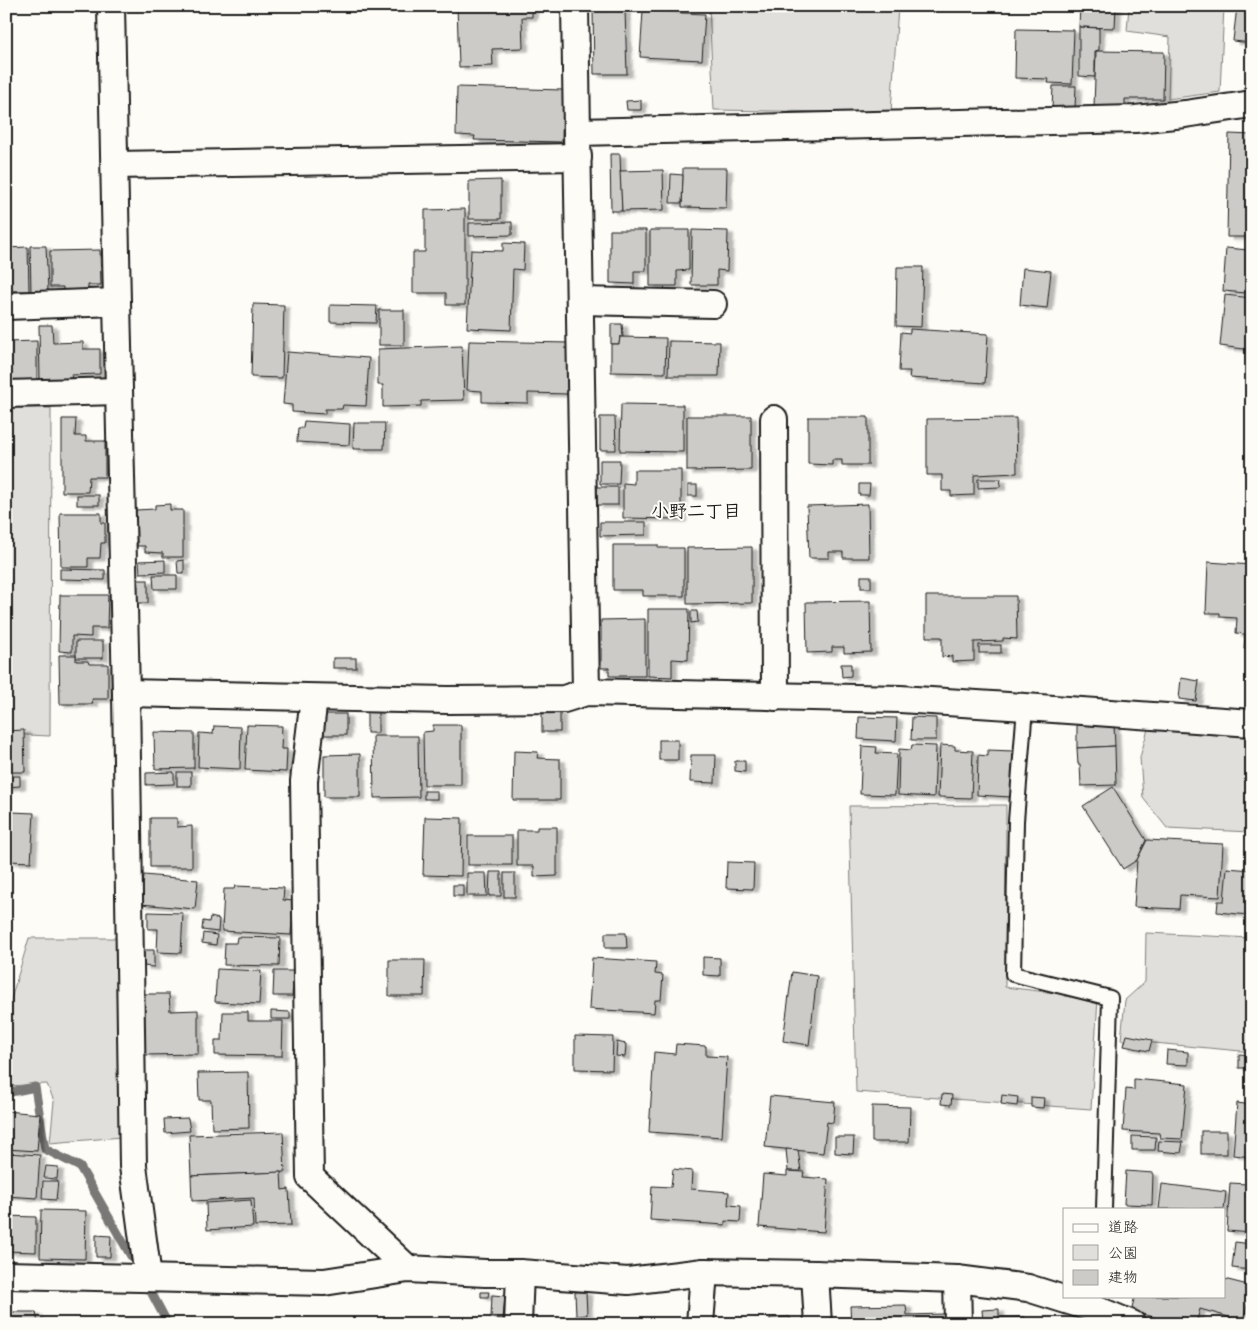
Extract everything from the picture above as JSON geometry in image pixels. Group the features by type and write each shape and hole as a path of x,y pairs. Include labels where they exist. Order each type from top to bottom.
{"street":[{"path":"111,6 126,693 132,1166 148,1278"},
{"path":"575,6 586,692"},
{"path":"578,132 1135,119 1252,104"},
{"path":"115,165 578,157"},
{"path":"580,301 713,304"},
{"path":"6,306 117,302"},
{"path":"6,394 119,391"},
{"path":"774,419 775,696"},
{"path":"126,693 446,700 564,699 586,692 900,699 1252,723"},
{"path":"314,698 304,781 310,1177 408,1269"},
{"path":"6,1274 324,1282 408,1269 520,1273 628,1281 704,1272 815,1274 957,1279 1028,1288 1063,1296"},
{"path":"700,1324 704,1272"},
{"path":"518,1324 520,1273"},
{"path":"815,1274 818,1324"},
{"path":"957,1279 958,1324"},
{"path":"1075,1298 1098,1303 1132,1324"}],"lane":[{"path":"1025,707 1016,821 1012,974 1110,998 1104,1208"}],"green space":[{"path":"709,6 898,6 891,113 714,110"},
{"path":"1129,6 1224,6 1220,92 1168,99 1170,37 1127,31"},
{"path":"6,408 51,408 50,736 6,734"},
{"path":"1148,729 1252,732 1252,904 1250,832 1167,828 1143,798 1140,757"},
{"path":"1006,805 1005,987 1098,998 1091,1109 856,1092 849,806"},
{"path":"1146,933 1252,938 1252,1052 1121,1040 1125,1000 1145,982"},
{"path":"29,938 116,938 122,1137 50,1143 54,1101 47,1084 6,1086 6,1016"}],"building":[{"path":"457,6 532,6 532,17 522,17 523,48 492,49 493,66 459,67"},
{"path":"1080,6 1116,6 1115,28 1079,27"},
{"path":"1237,6 1252,6 1252,43 1233,41"},
{"path":"625,10 627,74 594,74 593,11"},
{"path":"643,11 705,14 702,60 640,57"},
{"path":"1079,27 1099,28 1099,50 1095,51 1095,77 1079,76"},
{"path":"1016,29 1074,30 1072,84 1048,83 1049,79 1015,78"},
{"path":"1096,51 1164,52 1163,99 1125,99 1125,106 1094,106"},
{"path":"1053,86 1076,86 1075,108 1052,108"},
{"path":"457,87 563,90 562,142 474,140 475,136 456,135"},
{"path":"641,100 641,110 627,110 626,101"},
{"path":"1229,134 1252,135 1252,196 1250,196 1249,237 1227,237"},
{"path":"610,154 620,154 622,211 611,211"},
{"path":"683,168 727,168 726,208 682,207"},
{"path":"663,170 664,210 622,211 620,171"},
{"path":"671,174 683,175 682,203 670,203"},
{"path":"501,180 501,219 469,219 469,181"},
{"path":"465,209 465,305 446,305 446,293 413,293 413,252 425,252 425,210"},
{"path":"1252,220 1252,246 1250,246"},
{"path":"512,222 512,235 469,236 469,223"},
{"path":"610,230 646,230 646,271 634,271 634,284 610,283"},
{"path":"650,230 689,230 689,270 677,271 677,286 650,286"},
{"path":"692,230 728,231 727,271 717,270 717,285 691,285"},
{"path":"503,243 524,244 523,270 513,269 511,330 467,328 471,250 503,251"},
{"path":"30,246 46,246 48,291 31,292"},
{"path":"28,247 29,291 6,291 6,248"},
{"path":"1226,248 1249,250 1246,293 1223,291"},
{"path":"100,250 101,285 88,285 88,291 63,290 63,287 50,287 50,251"},
{"path":"897,267 923,267 921,327 896,326"},
{"path":"1023,268 1051,271 1047,308 1020,305"},
{"path":"1225,295 1252,298 1252,350 1220,346"},
{"path":"253,304 284,305 282,378 251,377"},
{"path":"330,305 377,306 376,323 330,322"},
{"path":"379,310 404,310 404,345 379,345"},
{"path":"611,324 622,324 623,337 620,337 619,344 611,344"},
{"path":"39,325 52,325 53,343 83,342 83,349 100,349 100,374 71,375 72,378 40,380"},
{"path":"910,329 988,334 985,383 909,378 910,371 899,371 901,332 910,333"},
{"path":"620,337 666,338 665,373 611,372 611,344 619,344"},
{"path":"37,341 37,381 6,381 6,342"},
{"path":"469,341 569,343 568,394 528,393 528,403 482,402 482,391 467,390"},
{"path":"669,341 720,342 719,376 668,376"},
{"path":"462,346 464,400 421,401 421,406 383,407 383,385 378,385 378,349"},
{"path":"287,352 369,358 366,406 343,405 342,409 325,409 325,414 292,412 292,405 283,404"},
{"path":"621,404 683,405 683,452 620,451"},
{"path":"687,416 751,416 751,470 687,471"},
{"path":"600,417 615,417 616,450 600,450"},
{"path":"808,417 868,417 868,465 842,465 842,460 832,460 832,465 808,464"},
{"path":"1016,418 1017,473 974,475 974,495 951,496 951,491 942,491 942,475 927,475 927,419"},
{"path":"62,419 76,419 75,436 86,436 86,441 105,441 105,477 89,477 88,492 62,492"},
{"path":"304,421 350,424 349,445 297,442 298,428 303,428"},
{"path":"354,423 385,423 384,449 353,449"},
{"path":"600,460 620,460 619,484 600,484"},
{"path":"634,470 681,470 681,519 623,518 623,483 634,484"},
{"path":"978,479 1001,479 1000,487 978,488"},
{"path":"859,484 870,484 869,495 859,495"},
{"path":"688,485 697,485 697,496 688,496"},
{"path":"597,487 618,487 618,505 597,505"},
{"path":"77,495 99,495 99,505 77,505"},
{"path":"170,504 170,510 183,510 183,557 163,557 163,553 145,552 145,546 137,546 136,510 155,509 155,505"},
{"path":"868,504 869,558 843,558 843,552 829,552 829,558 809,558 807,506"},
{"path":"60,513 101,513 101,523 105,523 105,543 101,543 100,558 88,558 88,567 61,567"},
{"path":"600,522 646,522 646,535 600,536"},
{"path":"613,545 658,545 658,548 684,548 684,596 643,596 643,590 613,590"},
{"path":"752,547 752,603 687,604 687,548"},
{"path":"165,560 165,572 140,573 139,561"},
{"path":"184,560 184,573 178,573 177,561"},
{"path":"1208,562 1252,565 1252,649 1244,649 1245,634 1236,633 1237,618 1220,617 1220,613 1206,613"},
{"path":"60,569 105,570 105,580 60,579"},
{"path":"153,575 177,575 177,589 154,589"},
{"path":"861,576 871,576 871,588 861,588"},
{"path":"137,580 148,580 148,603 137,603"},
{"path":"60,595 108,595 107,628 91,628 91,637 72,636 72,652 59,651"},
{"path":"926,596 1016,596 1017,639 1003,638 1003,641 974,642 974,661 952,662 952,656 942,657 942,637 926,637"},
{"path":"870,601 871,652 844,653 844,647 832,647 832,652 807,653 806,602"},
{"path":"648,609 689,609 688,660 672,659 672,677 648,676"},
{"path":"691,611 697,611 698,622 691,623"},
{"path":"645,619 645,676 609,676 609,668 601,668 601,620"},
{"path":"76,641 103,641 103,658 76,658"},
{"path":"979,645 1001,645 1001,653 979,653"},
{"path":"59,655 76,655 76,661 88,661 89,664 108,664 108,699 92,699 93,704 60,704"},
{"path":"333,658 356,658 356,668 333,668"},
{"path":"841,664 851,664 851,676 842,677"},
{"path":"1181,678 1199,681 1196,701 1179,699"},
{"path":"367,708 378,709 378,733 367,733"},
{"path":"542,712 560,712 560,732 542,732"},
{"path":"322,714 346,714 346,735 322,735"},
{"path":"859,717 897,718 896,741 858,739"},
{"path":"912,717 936,718 936,740 911,740"},
{"path":"1077,723 1114,725 1115,746 1077,748"},
{"path":"247,725 282,726 281,749 287,749 286,772 245,770"},
{"path":"433,725 461,725 461,785 424,785 423,732 433,731"},
{"path":"214,726 241,727 240,769 198,767 199,733 213,734"},
{"path":"24,730 25,772 6,772 6,731"},
{"path":"154,732 194,733 194,768 155,769"},
{"path":"373,736 418,736 419,797 374,798"},
{"path":"659,740 678,740 678,760 659,760"},
{"path":"912,745 936,746 934,797 898,795 899,749 911,750"},
{"path":"940,745 955,746 955,750 973,751 971,798 938,797"},
{"path":"862,746 877,747 876,753 897,754 895,795 860,794"},
{"path":"1115,746 1116,785 1081,786 1077,748"},
{"path":"988,750 1013,751 1011,797 977,795 978,755 988,756"},
{"path":"514,751 538,752 537,758 560,759 560,800 513,800"},
{"path":"360,754 360,797 324,797 324,755"},
{"path":"691,755 716,755 715,783 690,782"},
{"path":"735,761 745,761 745,772 735,771"},
{"path":"174,772 174,784 146,785 146,773"},
{"path":"177,772 191,772 191,786 177,786"},
{"path":"6,776 20,776 20,786 6,787"},
{"path":"1113,787 1146,840 1137,860 1123,869 1083,806"},
{"path":"424,791 437,791 437,799 424,799"},
{"path":"12,812 34,813 31,862 9,861"},
{"path":"425,817 462,818 461,876 423,875"},
{"path":"150,818 177,818 177,827 192,826 192,867 150,867"},
{"path":"537,827 557,827 557,876 534,877 534,866 517,866 517,830 537,830"},
{"path":"468,836 512,836 512,865 468,865"},
{"path":"1147,840 1223,844 1220,897 1180,895 1179,909 1134,907 1137,860"},
{"path":"727,862 754,863 753,889 726,888"},
{"path":"1227,868 1252,870 1252,893 1249,915 1217,912 1218,901 1224,901"},
{"path":"490,872 501,872 501,896 489,896"},
{"path":"467,873 486,873 487,896 467,896"},
{"path":"504,873 515,873 515,897 504,897"},
{"path":"144,875 198,880 195,909 141,904"},
{"path":"453,885 463,885 463,896 453,896"},
{"path":"235,886 284,888 283,900 293,901 291,935 222,931 224,889 234,889"},
{"path":"148,912 183,913 181,953 157,952 158,929 148,929"},
{"path":"210,917 219,919 218,932 202,930 203,921 209,922"},
{"path":"203,933 217,935 216,945 202,943"},
{"path":"605,933 626,933 627,948 605,948"},
{"path":"237,937 280,938 279,966 224,965 225,943 236,943"},
{"path":"144,950 154,950 154,967 143,966"},
{"path":"703,957 720,958 720,976 703,975"},
{"path":"592,958 656,962 655,974 663,975 661,1000 655,1000 654,1013 589,1009"},
{"path":"389,960 425,960 424,996 389,996"},
{"path":"217,969 261,971 259,1004 215,1002"},
{"path":"274,971 294,971 292,996 273,996"},
{"path":"792,972 817,976 809,1045 783,1041"},
{"path":"144,994 169,994 170,1011 198,1010 198,1054 145,1055"},
{"path":"271,1011 290,1012 290,1019 271,1019"},
{"path":"223,1012 248,1012 248,1021 283,1021 282,1056 215,1055 215,1040 222,1040"},
{"path":"1127,1035 1152,1040 1149,1051 1124,1046"},
{"path":"575,1036 613,1037 612,1070 575,1069"},
{"path":"617,1042 626,1044 625,1057 616,1056"},
{"path":"676,1044 706,1046 706,1056 727,1057 722,1137 649,1132 654,1052 675,1054"},
{"path":"1167,1050 1188,1052 1188,1065 1166,1064"},
{"path":"1239,1054 1252,1055 1252,1068 1239,1068"},
{"path":"248,1072 249,1128 212,1129 211,1100 199,1100 198,1073"},
{"path":"1134,1079 1187,1084 1182,1139 1160,1138 1159,1133 1123,1131 1126,1089 1134,1090"},
{"path":"942,1094 952,1095 951,1105 941,1104"},
{"path":"1002,1095 1018,1097 1017,1106 1001,1104"},
{"path":"770,1096 835,1102 833,1123 827,1122 823,1153 765,1147"},
{"path":"1031,1097 1044,1098 1043,1108 1031,1107"},
{"path":"1237,1103 1252,1105 1252,1157 1233,1155"},
{"path":"872,1106 910,1107 909,1142 872,1142"},
{"path":"6,1111 40,1114 37,1151 6,1149"},
{"path":"188,1118 190,1131 165,1133 164,1119"},
{"path":"1201,1131 1227,1131 1227,1154 1201,1154"},
{"path":"283,1132 285,1172 191,1176 189,1135"},
{"path":"1132,1136 1156,1137 1155,1150 1132,1150"},
{"path":"835,1137 854,1137 853,1154 835,1153"},
{"path":"1159,1141 1183,1142 1181,1153 1158,1151"},
{"path":"786,1149 798,1150 801,1171 788,1171"},
{"path":"6,1153 40,1155 37,1198 6,1196"},
{"path":"46,1166 58,1167 57,1179 44,1178"},
{"path":"673,1169 692,1171 691,1189 729,1192 728,1205 741,1206 740,1222 725,1221 725,1225 650,1220 652,1186 671,1187"},
{"path":"787,1171 804,1172 803,1177 828,1179 824,1232 759,1227 763,1174 787,1176"},
{"path":"1126,1171 1153,1173 1152,1205 1124,1204"},
{"path":"281,1172 282,1190 289,1189 291,1225 255,1226 254,1198 192,1201 191,1176"},
{"path":"43,1181 58,1181 56,1200 42,1199"},
{"path":"1230,1183 1247,1184 1246,1197 1252,1197 1252,1233 1227,1231"},
{"path":"1162,1184 1226,1192 1224,1208 1159,1208"},
{"path":"251,1200 253,1227 207,1230 206,1203"},
{"path":"41,1210 86,1211 85,1259 40,1258"},
{"path":"6,1216 36,1217 36,1252 6,1251"},
{"path":"96,1235 111,1236 110,1257 96,1257"},
{"path":"1235,1242 1252,1244 1252,1270 1232,1268"},
{"path":"1226,1280 1252,1286 1243,1321 1200,1309 1196,1324 1180,1324 1131,1311 1134,1298 1226,1298"},
{"path":"481,1292 489,1292 488,1297 481,1297"},
{"path":"575,1292 586,1292 587,1315 576,1316"},
{"path":"492,1295 505,1296 503,1319 491,1318"},
{"path":"906,1305 907,1315 944,1314 944,1324 851,1324 850,1306"},
{"path":"999,1309 999,1318 1025,1317 1025,1322 1030,1321 1030,1324 980,1324 980,1321 983,1321 982,1310"},
{"path":"6,1312 36,1312 38,1324 6,1324"},
{"path":"790,1317 791,1324 770,1324 770,1318"}],"waterway":[{"path":"6,1093 35,1087 45,1149 80,1167 131,1256"},
{"path":"150,1290 168,1324"}],"district":[{"name":"小野二丁目","path":"696,510"}]}
